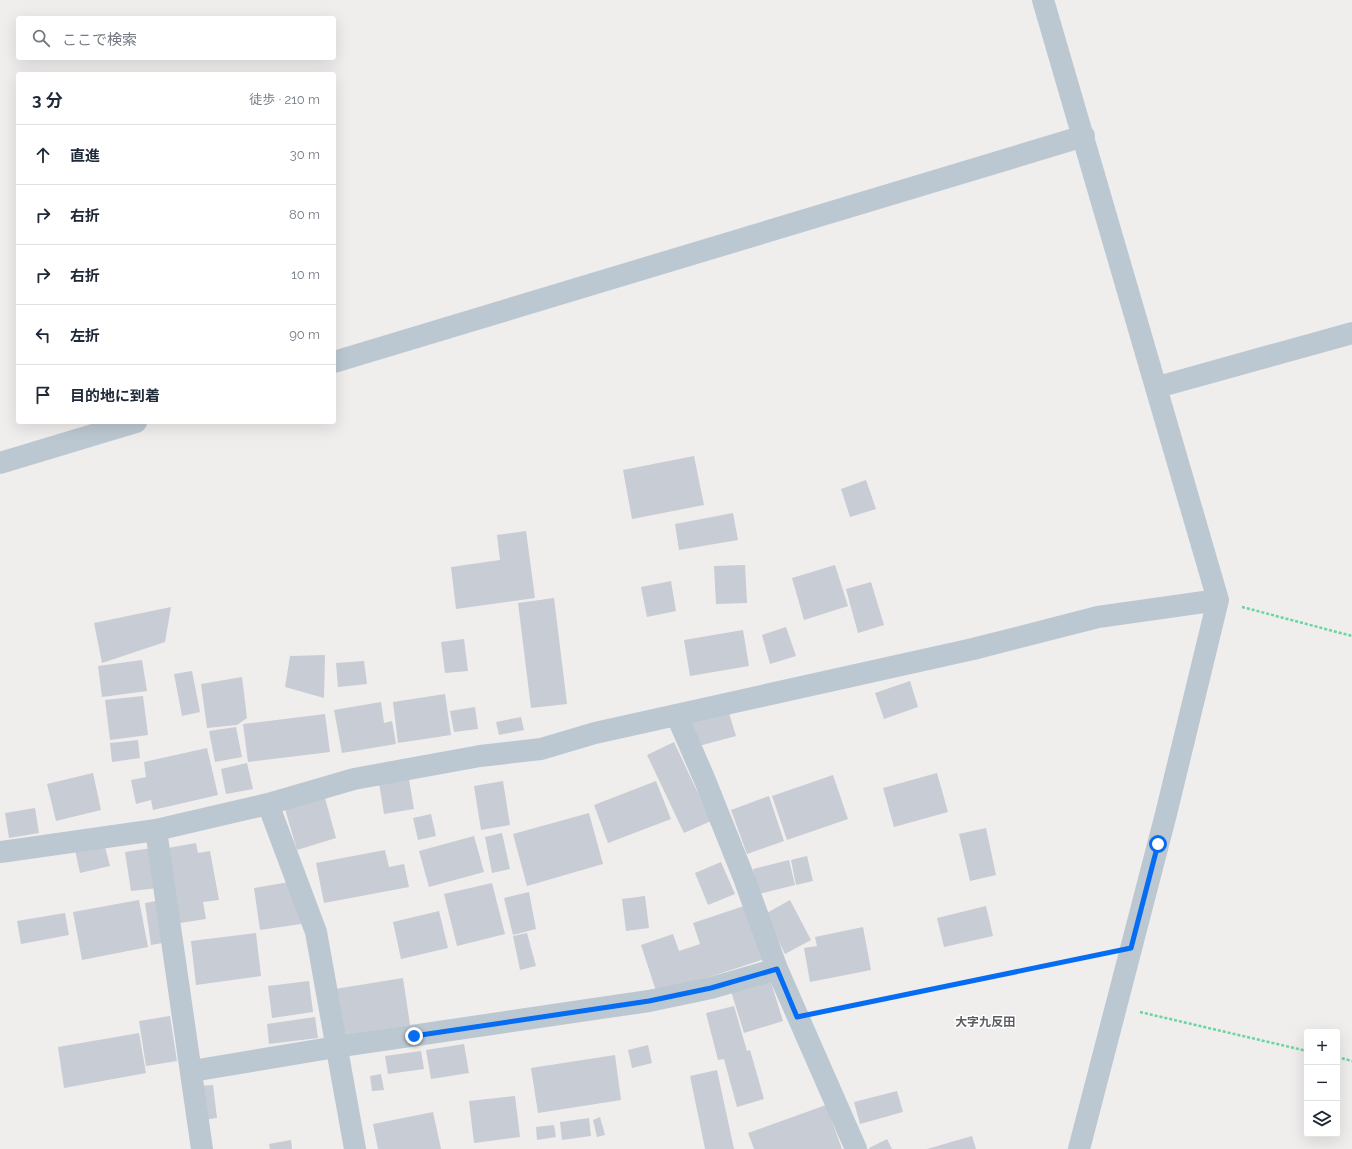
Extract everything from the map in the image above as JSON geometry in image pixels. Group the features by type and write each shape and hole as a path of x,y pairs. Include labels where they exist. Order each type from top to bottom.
{"street":[{"path":"1043,0 1158,387 1218,600 1079,1149"},
{"path":"336,361 1084,136"},
{"path":"1158,387 1352,333"},
{"path":"0,463 129,424"},
{"path":"0,852 156,830 268,804 354,779 480,756 541,749 595,733 973,649 1098,617 1218,600"},
{"path":"677,716 704,778 744,878 777,969 856,1149"},
{"path":"268,804 316,932 355,1149"},
{"path":"156,830 192,1071 202,1149"},
{"path":"192,1071 336,1047 649,1001 711,988 777,969"}],"path":[{"path":"1218,600 1352,636"},
{"path":"797,1017 1131,948"},
{"path":"1116,1006 1304,1049"},
{"path":"1340,1059 1352,1061"}],"building":[{"path":"694,456 704,505 632,519 623,470"},
{"path":"866,480 876,509 850,517 841,489"},
{"path":"733,513 738,540 679,550 675,524"},
{"path":"526,531 535,598 456,609 451,567 500,560 497,535"},
{"path":"745,565 747,603 716,604 714,566"},
{"path":"835,565 848,606 804,620 792,578"},
{"path":"671,581 676,611 647,617 641,587"},
{"path":"871,582 884,625 858,633 846,589"},
{"path":"554,598 567,704 531,708 518,603"},
{"path":"171,607 165,642 102,663 94,623"},
{"path":"786,627 796,656 770,664 762,635"},
{"path":"743,630 749,666 690,676 684,640"},
{"path":"464,639 468,671 445,673 441,642"},
{"path":"325,655 324,698 285,687 290,656"},
{"path":"142,660 147,691 102,697 98,666"},
{"path":"364,661 367,684 338,687 336,663"},
{"path":"192,671 200,712 182,716 174,674"},
{"path":"242,677 247,718 237,725 207,728 201,684"},
{"path":"910,681 918,707 884,719 875,693"},
{"path":"445,694 451,735 398,743 393,702"},
{"path":"143,696 148,735 110,740 105,700"},
{"path":"381,702 384,723 392,721 396,744 342,753 334,710"},
{"path":"475,707 478,729 454,732 450,711"},
{"path":"728,710 736,736 695,747 688,721"},
{"path":"325,714 330,752 248,762 243,724"},
{"path":"521,717 524,730 499,735 496,722"},
{"path":"236,727 242,757 215,762 209,731"},
{"path":"138,740 140,758 112,762 110,743"},
{"path":"674,742 711,821 684,833 647,755"},
{"path":"207,748 218,795 153,810 151,800 136,804 131,780 146,777 144,762"},
{"path":"247,763 253,789 226,794 221,769"},
{"path":"93,773 101,810 56,821 47,784"},
{"path":"937,773 948,812 894,827 883,788"},
{"path":"833,775 848,819 787,840 772,796"},
{"path":"409,779 414,809 384,814 379,783"},
{"path":"503,781 510,825 481,830 474,786"},
{"path":"656,781 671,819 608,843 594,805"},
{"path":"769,796 784,841 747,854 731,810"},
{"path":"325,798 336,838 297,850 285,809"},
{"path":"35,808 39,833 9,838 5,813"},
{"path":"589,813 603,864 527,886 513,834"},
{"path":"431,814 436,836 418,840 413,818"},
{"path":"986,828 996,875 970,881 959,834"},
{"path":"502,833 510,869 492,873 485,837"},
{"path":"474,836 484,872 429,887 419,851"},
{"path":"104,843 110,866 80,873 75,850"},
{"path":"196,843 198,853 210,851 219,900 203,902 206,919 180,923 168,848"},
{"path":"152,848 158,888 131,891 125,852"},
{"path":"385,850 389,867 404,864 409,887 324,903 316,863"},
{"path":"807,856 813,881 796,885 791,860"},
{"path":"789,860 795,885 759,894 753,869"},
{"path":"721,862 735,894 708,905 695,873"},
{"path":"295,881 301,924 260,930 254,888"},
{"path":"492,883 505,934 457,946 444,894"},
{"path":"529,892 536,929 513,935 504,898"},
{"path":"645,896 649,928 626,931 622,899"},
{"path":"139,900 148,947 82,960 73,912"},
{"path":"162,900 168,942 151,945 145,903"},
{"path":"790,900 811,940 785,954 765,914"},
{"path":"747,905 765,959 657,994 641,945 673,934 679,951 700,944 693,923"},
{"path":"986,906 993,936 944,947 937,918"},
{"path":"439,911 448,948 401,959 393,922"},
{"path":"65,913 69,935 21,944 17,921"},
{"path":"863,927 871,970 810,982 804,948 817,946 815,937"},
{"path":"256,933 261,976 196,985 191,941"},
{"path":"527,933 536,966 520,970 513,936"},
{"path":"403,978 410,1025 342,1036 335,989"},
{"path":"770,979 783,1021 744,1033 731,991"},
{"path":"309,981 313,1012 272,1018 268,986"},
{"path":"734,1006 747,1051 750,1050 764,1099 737,1107 724,1059 718,1060 706,1013"},
{"path":"170,1016 177,1061 146,1066 139,1021"},
{"path":"315,1017 318,1038 269,1044 267,1024"},
{"path":"139,1033 146,1073 64,1088 58,1047"},
{"path":"464,1044 469,1073 431,1079 426,1050"},
{"path":"648,1045 652,1063 632,1068 628,1050"},
{"path":"421,1051 424,1069 388,1074 385,1056"},
{"path":"615,1055 621,1100 538,1113 531,1068"},
{"path":"717,1070 734,1149 705,1149 690,1076"},
{"path":"381,1074 384,1090 372,1091 370,1076"},
{"path":"213,1085 217,1118 202,1120 198,1086"},
{"path":"897,1091 903,1112 860,1124 854,1102"},
{"path":"515,1096 520,1137 474,1143 469,1101"},
{"path":"826,1105 842,1149 754,1149 748,1133"},
{"path":"433,1112 441,1149 378,1149 373,1124"},
{"path":"600,1117 605,1135 597,1137 593,1120"},
{"path":"589,1118 591,1136 562,1140 560,1122"},
{"path":"554,1125 556,1137 537,1140 536,1127"},
{"path":"972,1136 976,1149 927,1149"},
{"path":"887,1139 892,1149 869,1148"},
{"path":"291,1140 292,1149 270,1149 269,1144"}],"district":[{"name":"大字九反田","path":"985,1022"}],"route":[{"path":"414,1036 649,1001 711,988 777,969 797,1017 1131,948 1158,844"}]}
